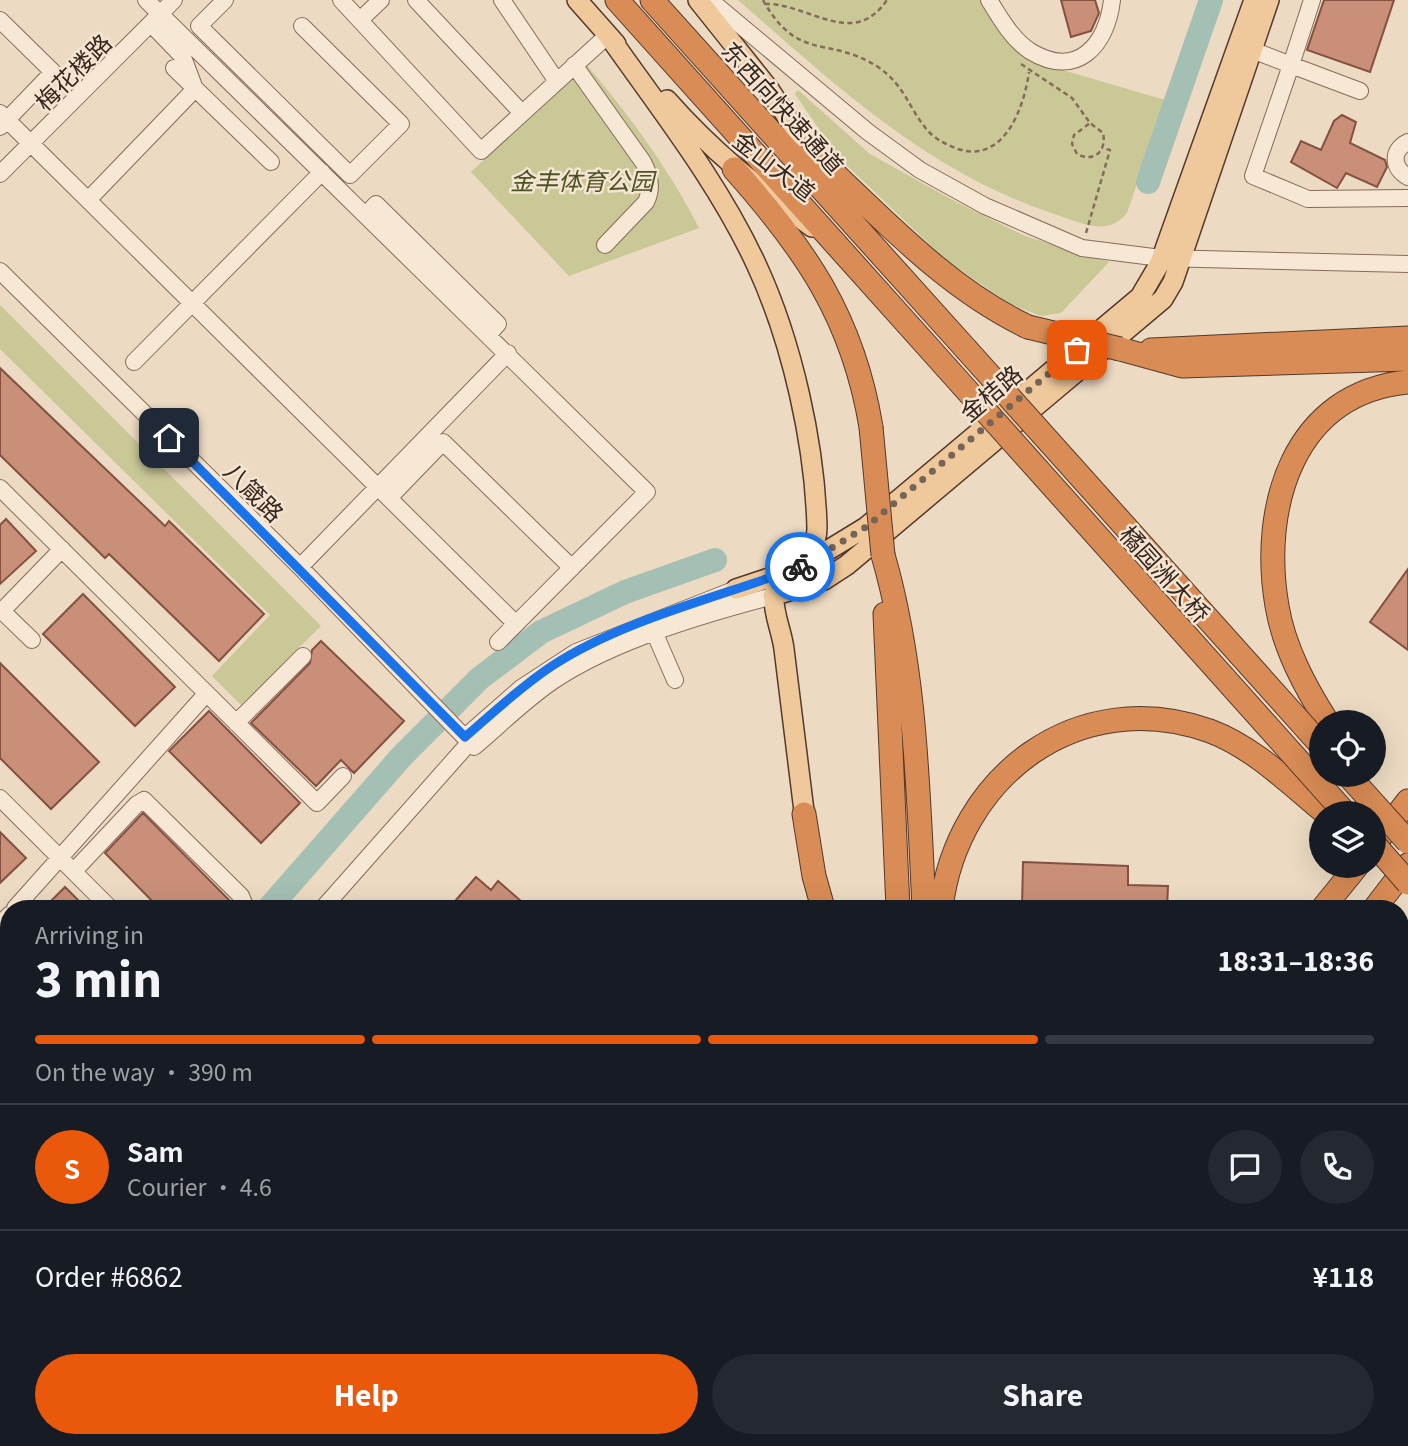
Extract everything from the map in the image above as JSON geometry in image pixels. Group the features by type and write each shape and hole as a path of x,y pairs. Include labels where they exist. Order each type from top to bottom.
{"highway":[{"path":"617,0 856,267"},
{"name":"东西向快速通道","path":"652,0 876,249"},
{"path":"808,149 956,285 998,313 1028,327 1182,366 1408,359"},
{"path":"734,169 781,222 835,307 853,350 871,427 883,555 898,900"},
{"name":"金山大道","path":"876,249 966,349"},
{"name":"金山大道","path":"856,267 946,367"},
{"path":"1120,349 1167,350 1408,338"},
{"name":"橘园洲大桥","path":"966,349 1309,732"},
{"name":"橘园洲大桥","path":"946,367 1334,801"},
{"path":"1321,710 1292,658 1277,608 1272,553 1276,509 1292,459 1303,441 1335,409 1372,390 1408,382"},
{"path":"883,555 898,617 910,687 923,900"},
{"path":"943,900 955,847 973,813 998,780 1013,765 1049,740 1093,726 1160,720 1185,723 1212,732 1241,745 1311,801"},
{"path":"1359,787 1408,841"},
{"path":"1377,787 1408,841"},
{"path":"1386,849 1408,801"},
{"path":"804,814 821,900"},
{"path":"1386,856 1408,883"},
{"path":"1329,900 1347,878"},
{"path":"1376,900 1380,878"}],"main road":[{"name":"金山大道","path":"578,0 703,141 734,169 825,236 856,267"},
{"name":"金山大道","path":"698,0 769,89 876,249"},
{"name":"金桔路","path":"736,589 799,568 866,527 1140,297 1161,258 1254,0"},
{"path":"773,596 824,580 866,550 1154,309 1173,282 1269,0"},
{"path":"608,35 710,182 758,267 799,388 811,461 816,538 799,568 777,587 773,596 782,633 814,900"}],"street":[{"path":"146,0 183,57 195,89"},
{"name":"梅花楼路","path":"0,174 174,0"},
{"path":"341,0 481,151 608,35"},
{"path":"360,20 381,0"},
{"path":"416,0 521,112"},
{"path":"502,0 556,80"},
{"path":"710,0 868,132 920,170 985,206 1082,248 1161,258 1408,264"},
{"path":"989,0 1004,24 1025,47 1044,57 1065,62 1087,55 1096,47 1112,0"},
{"path":"1312,0 1253,176 1308,199 1408,198"},
{"path":"215,3 199,26 350,175 401,124 302,26"},
{"path":"156,19 322,172 648,492 498,642"},
{"path":"0,20 53,72 2,120 31,144 516,624"},
{"path":"1252,50 1360,91"},
{"path":"574,65 643,162 649,178 650,194 646,202 605,245"},
{"path":"174,68 271,162"},
{"path":"88,200 195,89"},
{"path":"1386,198 1406,176 1395,160 1406,140"},
{"path":"134,362 322,172"},
{"name":"八箴路","path":"0,271 300,567 470,742"},
{"path":"383,493 508,353"},
{"path":"300,567 443,442 572,568"},
{"path":"0,488 317,803 343,776"},
{"path":"32,640 2,611 62,549"},
{"path":"330,900 521,688 576,652 736,589"},
{"path":"470,742 565,673 654,634 773,596"},
{"path":"654,634 675,680"},
{"path":"236,723 303,656"},
{"path":"22,900 206,694"},
{"path":"0,798 102,900"},
{"path":"74,871 136,803 145,800 243,900"}],"path":[{"path":"763,0 778,25 795,40 827,47 876,66 905,92 930,133 949,145 968,152 975,153 992,148 1004,136 1026,95 1030,72"},
{"path":"765,4 779,4 825,20 849,23 874,16 887,0"},
{"path":"1090,123 1103,133 1102,148 1096,156 1080,156 1072,144 1074,135 1090,123"},
{"path":"1082,248 1110,150 1102,148"}],"green space":[{"path":"738,0 981,0 986,8 1056,68 1165,100 1127,213 1111,225 1083,224 1008,196 965,175 924,150 848,95"},
{"name":"金丰体育公园","path":"585,63 647,142 699,228 569,276 471,172"},
{"path":"798,90 870,154 958,203 1025,236 1109,262 1061,313 1041,316 1010,304 946,260 839,158 795,94"},
{"path":"0,305 321,626 241,705 212,676 270,615 0,349"}],"building":[{"path":"1061,0 1095,0 1099,13 1091,31 1071,37"},
{"path":"1324,0 1394,0 1370,72 1307,50"},
{"path":"1342,115 1356,122 1350,143 1385,160 1387,167 1377,187 1346,173 1337,188 1291,162 1301,141 1321,150 1334,121"},
{"path":"0,368 165,526 169,521 264,614 219,661 109,554 105,558 0,455"},
{"path":"6,519 36,551 0,584 0,525"},
{"path":"1408,569 1408,650 1370,622"},
{"path":"83,594 175,687 135,726 43,634"},
{"path":"321,641 404,721 354,773 341,760 316,786 251,723 310,663 312,650"},
{"path":"0,663 99,762 51,809 0,758"},
{"path":"209,711 300,803 261,843 169,751"},
{"path":"143,813 229,900 151,900 105,853"},
{"path":"0,832 26,858 0,883"},
{"path":"1023,862 1128,866 1128,885 1168,886 1167,900 1022,900"},
{"path":"476,877 491,890 498,881 520,900 456,900"},
{"path":"65,887 78,900 52,900"}],"waterway":[{"path":"1148,182 1211,0"},
{"path":"276,900 401,757 480,678 541,632 625,592 715,560"}],"way so far":[{"path":"800,567 866,527 1077,350"}],"route":[{"path":"169,438 300,567 465,737 521,688 576,652 652,620 800,567"}]}
